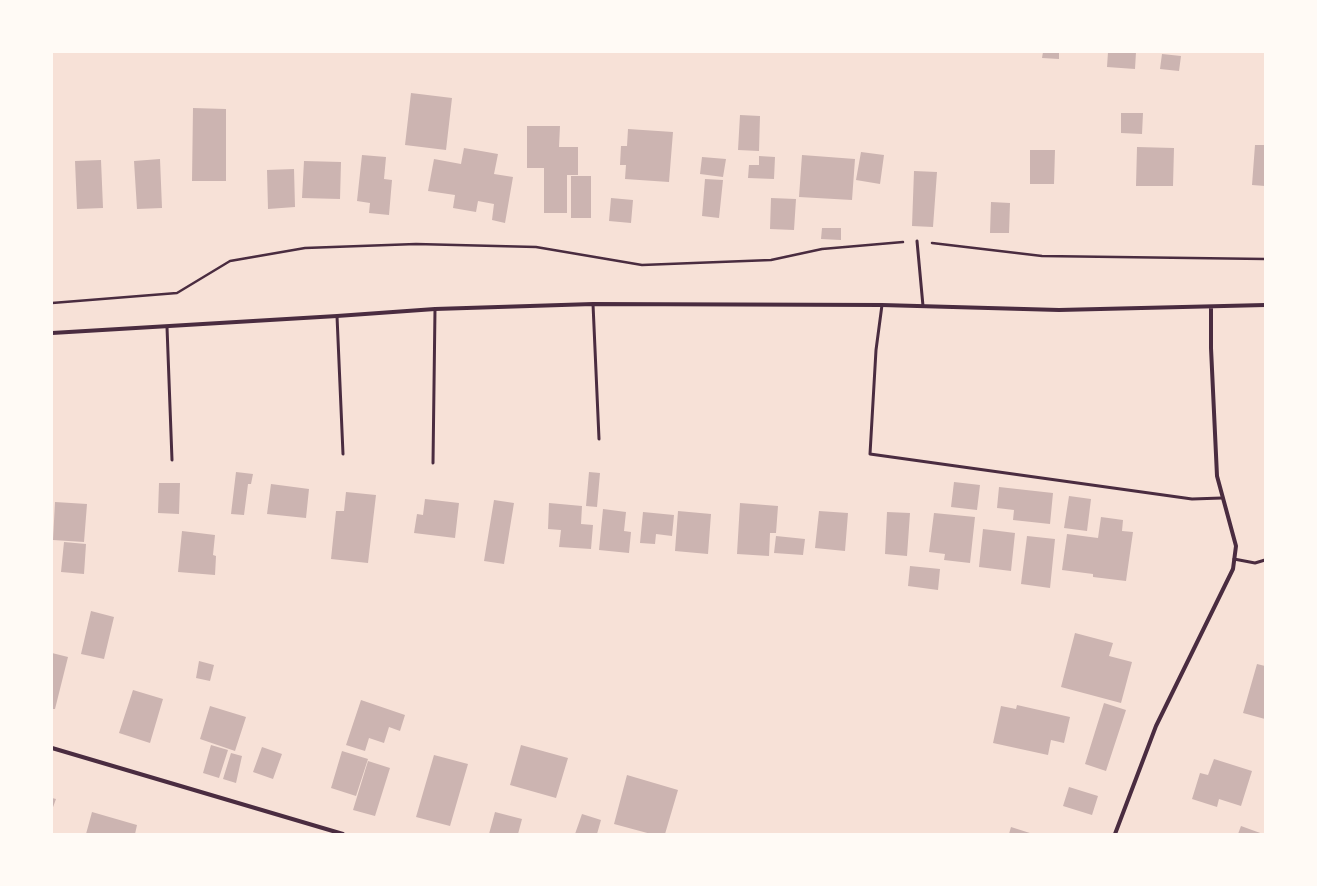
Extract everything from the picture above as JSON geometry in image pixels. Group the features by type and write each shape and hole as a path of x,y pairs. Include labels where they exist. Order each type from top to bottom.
{"street":[{"path":"52,333 167,327 435,309 593,304 923,306 1059,310 1265,305"},
{"path":"1115,834 1156,726 1232,568 1234,559 1236,546 1217,476 1211,348 1211,307"},
{"path":"52,748 343,834"}],"lane":[{"path":"917,242 923,306"},
{"path":"593,304 599,438"},
{"path":"882,306 876,350 870,454 1192,499 1222,498"},
{"path":"433,463 435,309"},
{"path":"337,316 343,454"},
{"path":"167,327 172,460"},
{"path":"1234,559 1255,562 1265,560"}],"path":[{"path":"52,303 177,293 230,261 305,248 416,244 536,247 642,265 771,260 822,249 917,242 1042,256 1265,259"}],"building":[{"path":"1043,52 1059,52 1059,59 1042,58"},
{"path":"1108,52 1136,52 1135,69 1107,67"},
{"path":"1162,54 1181,56 1179,71 1160,69"},
{"path":"411,93 452,98 446,150 405,145"},
{"path":"193,108 226,109 226,181 192,181"},
{"path":"1121,113 1143,113 1142,134 1121,133"},
{"path":"740,115 760,116 759,151 738,150"},
{"path":"527,126 560,126 559,147 578,147 578,175 567,175 567,213 544,213 544,168 527,168"},
{"path":"628,129 673,132 669,182 625,179 626,165 620,165 621,146 627,146"},
{"path":"1255,145 1265,145 1265,186 1252,185"},
{"path":"1137,147 1174,148 1173,186 1136,186"},
{"path":"464,148 498,154 494,174 513,177 505,223 492,220 494,204 478,201 476,212 453,208 455,195 428,191 434,159 461,164"},
{"path":"1030,150 1055,150 1054,184 1030,184"},
{"path":"861,152 884,155 880,184 856,180"},
{"path":"362,155 386,157 384,179 392,180 389,215 369,213 370,203 357,201"},
{"path":"802,155 855,159 852,200 799,197"},
{"path":"759,156 775,157 774,179 748,178 749,165 759,165"},
{"path":"702,157 726,159 723,177 700,174"},
{"path":"160,159 162,208 137,209 134,161"},
{"path":"101,160 103,208 77,209 75,161"},
{"path":"304,161 341,162 340,199 302,198"},
{"path":"294,169 295,207 268,209 267,170"},
{"path":"914,171 937,172 933,227 912,226"},
{"path":"571,176 591,176 591,218 571,218"},
{"path":"705,179 723,180 719,218 702,216"},
{"path":"611,198 633,200 631,223 609,221"},
{"path":"771,198 796,199 794,230 770,229"},
{"path":"991,202 1010,203 1009,233 990,233"},
{"path":"822,228 841,228 841,240 821,239"},
{"path":"236,472 253,474 251,484 248,484 244,515 231,514"},
{"path":"589,472 600,473 597,507 586,506"},
{"path":"954,482 980,485 977,510 951,507"},
{"path":"159,483 180,483 179,514 158,513"},
{"path":"271,484 309,489 306,518 267,514"},
{"path":"999,487 1053,493 1050,524 1013,520 1014,510 997,508"},
{"path":"346,492 376,495 368,563 331,559 336,511 344,511"},
{"path":"1069,496 1091,499 1087,531 1064,528"},
{"path":"425,499 459,503 455,538 414,533 417,514 423,515"},
{"path":"494,500 514,503 504,564 484,561"},
{"path":"55,502 87,504 84,542 53,540"},
{"path":"549,503 582,506 581,524 593,525 591,549 559,547 561,530 548,529"},
{"path":"740,503 778,506 776,533 770,533 769,556 737,554"},
{"path":"603,509 626,512 624,531 631,532 629,553 599,550"},
{"path":"678,511 711,514 708,554 675,551"},
{"path":"819,511 848,513 845,551 815,548"},
{"path":"643,512 674,515 672,536 656,534 655,544 640,543"},
{"path":"887,512 910,513 907,556 885,554"},
{"path":"934,513 975,517 970,563 944,560 945,554 929,552"},
{"path":"1101,517 1123,520 1122,531 1133,532 1126,581 1093,577 1093,574 1062,570 1067,534 1098,538"},
{"path":"983,529 1015,533 1011,571 979,567"},
{"path":"182,531 215,535 213,555 216,556 215,575 178,572"},
{"path":"776,536 805,539 803,555 774,553"},
{"path":"1027,536 1055,539 1050,588 1021,584"},
{"path":"64,542 86,544 84,574 61,572"},
{"path":"910,566 940,569 938,590 908,586"},
{"path":"91,611 114,617 104,659 81,654"},
{"path":"1075,633 1113,643 1109,656 1132,662 1121,703 1061,687"},
{"path":"52,653 68,657 55,709 52,709"},
{"path":"199,661 214,665 210,681 196,678"},
{"path":"1257,664 1265,666 1265,719 1243,713"},
{"path":"133,690 163,699 150,743 119,733"},
{"path":"361,700 405,715 400,731 389,727 384,743 369,738 365,751 346,745"},
{"path":"1104,703 1126,710 1106,771 1085,764"},
{"path":"1017,705 1070,717 1064,743 1051,740 1048,755 993,743 1001,706 1016,709"},
{"path":"210,706 246,717 235,751 200,739"},
{"path":"211,745 228,750 219,778 203,773"},
{"path":"521,745 568,758 556,798 510,785"},
{"path":"262,747 282,754 273,779 253,772"},
{"path":"342,751 368,759 356,796 331,788"},
{"path":"231,753 242,756 236,783 223,779"},
{"path":"434,755 468,764 450,826 416,817"},
{"path":"1214,759 1252,771 1241,806 1219,799 1217,807 1192,799 1200,773 1208,775"},
{"path":"368,761 390,768 375,816 353,810"},
{"path":"627,775 678,790 665,834 651,834 614,824"},
{"path":"1069,787 1098,796 1092,815 1063,806"},
{"path":"52,798 56,799 52,810"},
{"path":"92,812 137,825 135,834 86,834"},
{"path":"495,812 522,819 518,834 489,834"},
{"path":"582,814 601,820 597,834 575,834"},
{"path":"1241,826 1263,834 1238,834"},
{"path":"1011,827 1033,834 1009,834"}]}
